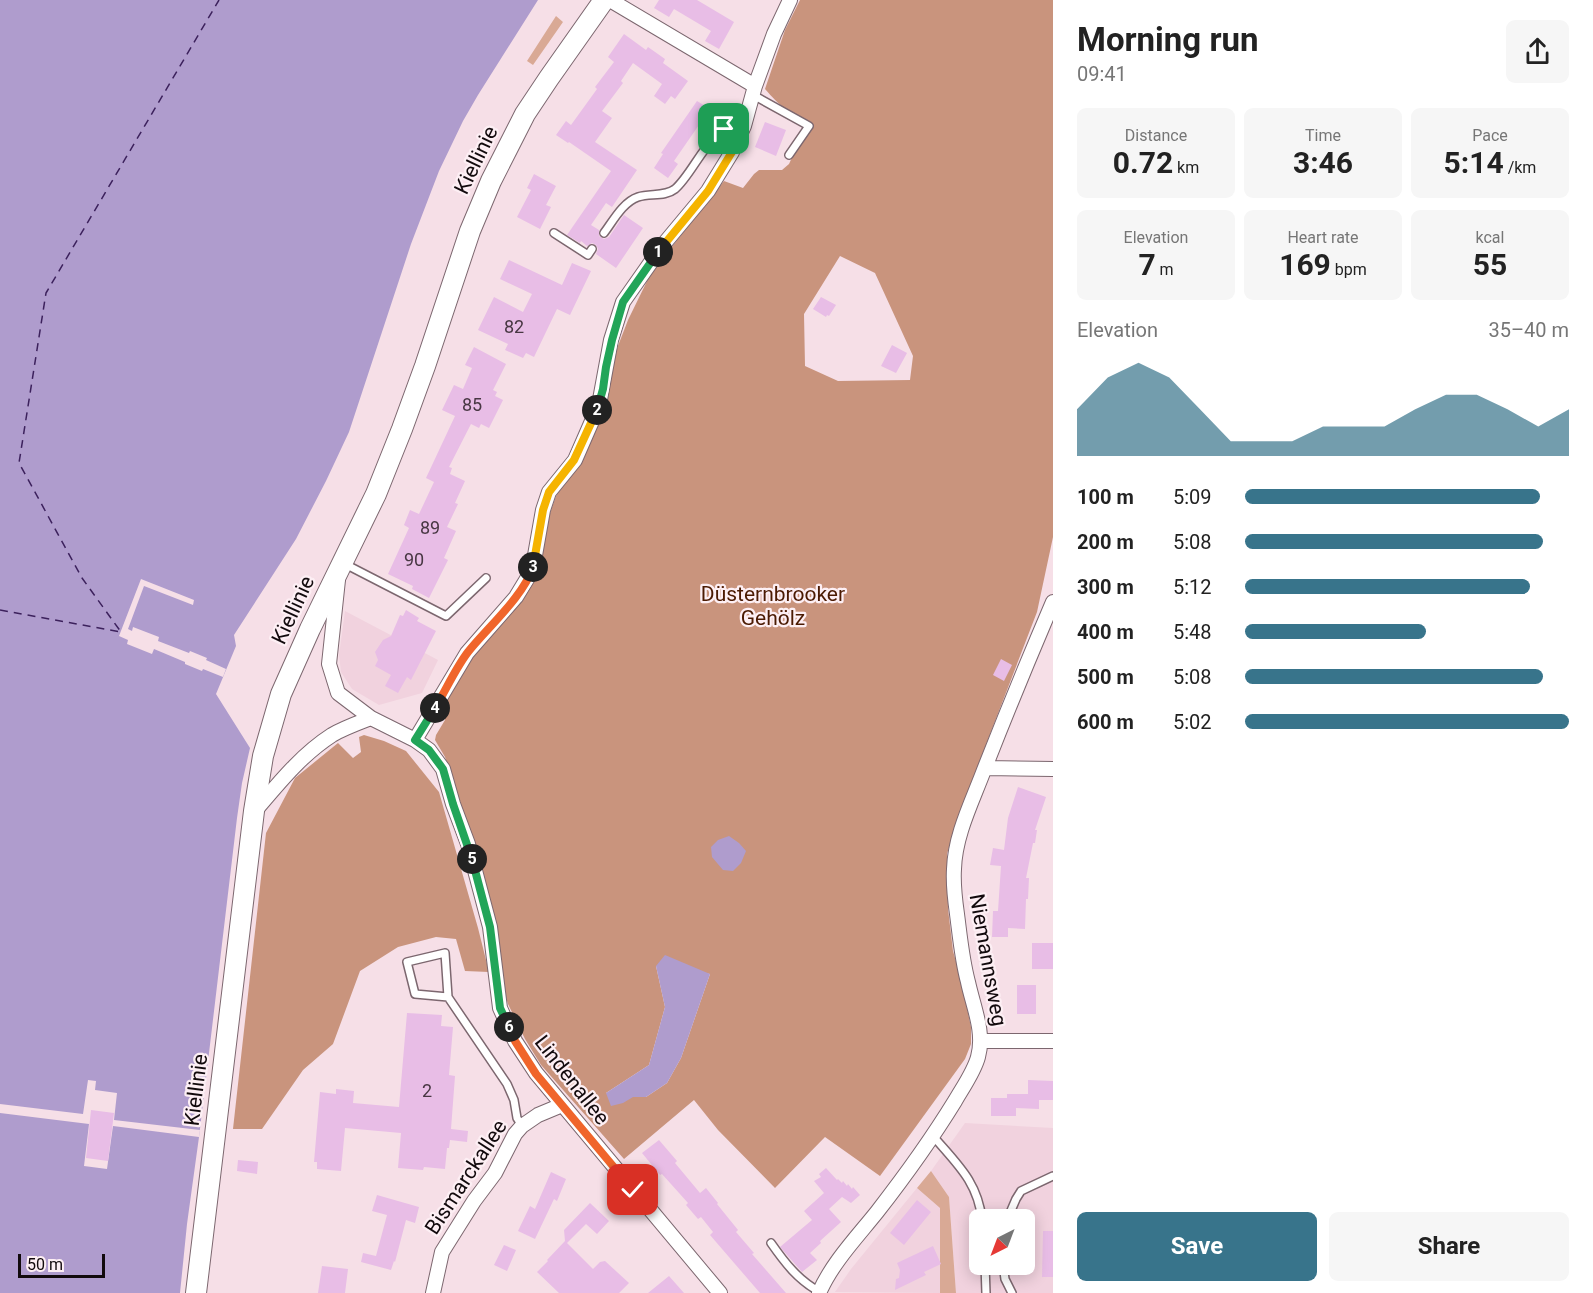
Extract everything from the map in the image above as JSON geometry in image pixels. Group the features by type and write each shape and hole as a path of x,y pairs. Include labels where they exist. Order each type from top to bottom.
{"street":[{"name":"Kiellinie","path":"196,1293 254,811 263,756 281,694 376,494 425,366 470,231 490,181 525,114 604,0"},
{"path":"610,0 754,91"},
{"path":"415,740 467,653 524,587 534,561 543,510 549,492 574,460 599,405 612,340 623,302 663,245 708,191 732,152 744,126 774,34 790,0"},
{"name":"Lindenallee","path":"340,566 329,664 338,693 371,718 415,740 429,750 443,769 468,844 490,927 500,1008 515,1041 536,1074 720,1293"},
{"name":"Niemannsweg","path":"819,1292 840,1259 933,1136 978,1058 981,1041 979,1023 960,944 954,892 957,845 985,768 1053,602"},
{"path":"254,811 309,752 333,734 371,718"},
{"path":"985,768 1053,769"},
{"path":"981,1041 1053,1041"},
{"name":"Bismarckallee","path":"433,1293 442,1252 474,1201 495,1173 515,1134 538,1115 562,1105"}],"lane":[{"path":"754,91 809,126 789,155"},
{"path":"604,233 630,201 640,196 671,192 720,132 733,126 744,126"},
{"path":"554,233 588,255 592,249"},
{"path":"340,566 446,616 486,578"},
{"path":"448,997 415,994 407,962 445,953 448,997 507,1084 522,1126"},
{"path":"933,1136 967,1175 981,1209"},
{"path":"1012,1209 1021,1191 1053,1176"},
{"path":"771,1243 786,1265 819,1292"},
{"path":"985,1275 986,1293"},
{"path":"1004,1275 1012,1293"}],"shaded area":[{"path":"0,0 538,0 478,95 439,171 411,244 349,432 296,539 234,635 236,646 216,694 250,748 237,818 180,1293 0,1293"},
{"path":"556,16 563,22 533,65 527,61"},
{"path":"345,611 438,660 422,693 379,705 352,689 341,672 339,655"},
{"path":"729,836 746,851 741,863 733,871 723,870 712,857 711,847 718,840"},
{"path":"665,955 710,974 681,1058 667,1083 646,1097 633,1097 611,1106 606,1093 649,1065 665,1007 656,966"},
{"path":"965,1123 1053,1128 1053,1293 956,1293 949,1197 931,1171"},
{"path":"931,1171 949,1197 956,1293 940,1293 940,1208 917,1188"},
{"path":"917,1188 940,1208 940,1293 835,1292 851,1269"}],"green space":[{"name":"Düsternbrooker Gehölz","path":"800,0 1053,0 1053,537 1037,612 967,794 947,854 948,909 953,951 971,1027 971,1044 965,1059 880,1176 825,1137 775,1188 718,1130 694,1100 624,1159 541,1065 508,1004 499,974 482,868 445,757 435,740 445,720 442,711 473,653 540,563 549,516 556,496 566,479 581,462 591,440 602,411 616,351 651,273 724,181 743,188 759,170 782,170 789,164 809,121 784,108 765,89 785,30","holes":["840,256 875,273 913,356 910,380 838,381 805,366 804,314","656,966 710,974 681,1058 667,1083 646,1097 606,1093 649,1065 665,1007"]},
{"path":"364,735 406,751 439,792 489,972 465,971 456,939 436,937 398,947 360,971 333,1044 303,1070 262,1129 233,1129 266,833 295,778 338,743 353,758 361,752 359,737"}],"pier":[{"path":"141,579 194,600 193,605 144,586 128,629 132,631 133,627 159,637 158,641 207,658 206,660 226,669 223,677 203,669 202,671 154,649 152,654 127,644 128,640 119,636"},
{"path":"88,1080 96,1081 95,1090 117,1093 114,1120 200,1130 199,1137 113,1126 107,1169 84,1166 89,1124 0,1113 0,1104 83,1114"}],"building":[{"path":"659,0 697,0 734,22 719,49 705,41 711,31 674,9 669,17 654,8"},
{"path":"624,34 646,50 648,47 665,59 663,63 688,81 675,99 671,96 665,104 654,96 662,84 633,63 621,81 623,83 602,111 612,118 595,142 637,170 612,207 606,203 591,225 599,230 599,236 604,239 609,237 624,215 643,228 616,268 596,254 598,249 596,245 592,243 587,246 567,235 611,171 556,135 566,121 571,125 597,89 595,87 614,62 608,57"},
{"path":"697,101 710,109 674,161 678,164 668,178 654,168 663,154 661,153"},
{"path":"765,122 786,130 776,156 755,147"},
{"path":"534,174 556,186 546,205 551,207 540,229 517,217 531,190 527,188"},
{"path":"509,260 562,285 572,263 591,271 570,315 557,309 534,357 526,353 523,358 505,350 508,344 478,330 494,297 523,312 532,294 500,279"},
{"path":"821,297 836,305 826,317 813,309"},
{"path":"892,345 907,353 896,373 881,366"},
{"path":"474,347 506,364 493,390 497,392 495,396 503,400 489,428 481,424 479,428 471,424 449,467 452,468 450,474 465,481 455,503 458,504 447,527 456,531 444,558 448,560 429,598 412,589 413,586 388,574 409,528 404,525 410,510 419,514 434,482 426,478 455,416 442,410 454,385 463,389 472,368 465,365"},
{"path":"406,610 419,618 417,621 436,631 411,680 407,677 398,693 385,686 391,675 375,666 378,660 375,652 383,640 391,636 400,615 403,616"},
{"path":"1001,659 1012,665 1004,681 993,675"},
{"path":"1018,787 1046,797 1035,830 1037,830 1035,843 1033,843 1026,878 1029,878 1025,929 1008,928 1008,937 992,937 993,911 998,911 1001,866 990,865 993,848 1004,850 1008,818"},
{"path":"1032,943 1053,943 1053,969 1032,969"},
{"path":"1017,985 1036,985 1036,1014 1017,1014"},
{"path":"407,1013 442,1015 441,1026 453,1027 449,1075 455,1076 451,1129 468,1131 467,1142 450,1140 445,1169 398,1168 401,1133 345,1128 341,1171 317,1169 317,1162 314,1162 320,1092 336,1094 336,1089 354,1091 353,1103 399,1107"},
{"path":"1028,1080 1053,1081 1053,1100 1039,1100 1039,1109 1016,1108 1016,1116 991,1116 991,1098 1007,1098 1007,1094 1028,1094"},
{"path":"91,1110 114,1113 108,1161 86,1158"},
{"path":"659,1140 700,1193 706,1188 738,1230 736,1232 754,1253 752,1254 786,1293 760,1293 710,1235 713,1232 701,1217 698,1219 686,1205 688,1203 662,1174 660,1175 642,1153"},
{"path":"238,1160 258,1162 257,1174 237,1171"},
{"path":"826,1168 837,1180 842,1183 843,1181 847,1186 848,1184 852,1189 853,1187 860,1195 851,1203 842,1197 829,1209 841,1222 810,1253 817,1260 802,1272 780,1247 812,1220 804,1211 824,1193 814,1181 821,1177 819,1174"},
{"path":"551,1172 566,1179 557,1201 554,1199 535,1239 518,1231 530,1206 535,1209"},
{"path":"377,1195 419,1207 415,1223 406,1220 391,1270 361,1262 363,1253 376,1256 387,1215 372,1211"},
{"path":"917,1200 931,1212 904,1245 890,1233"},
{"path":"590,1203 609,1221 597,1234 586,1224 567,1243 593,1269 600,1262 605,1261 629,1283 619,1293 559,1293 537,1272 565,1241 564,1230"},
{"path":"1043,1231 1053,1231 1053,1277 1042,1277"},
{"path":"504,1245 516,1250 507,1271 494,1265"},
{"path":"933,1246 941,1264 924,1272 926,1275 895,1290 900,1270 897,1263"},
{"path":"322,1266 348,1269 345,1293 318,1293"},
{"path":"669,1276 684,1293 648,1293"}],"ferry route":[{"path":"0,610 121,632 82,578 19,463 46,293 219,0"}],"route":[{"path":"633,1190 536,1074 515,1041 500,1008 490,927 468,844 443,769 429,750 415,740 467,653 524,587 534,561 543,510 549,492 574,460 599,405 612,340 623,302 663,245 708,191 732,152 744,126 724,129"}]}
